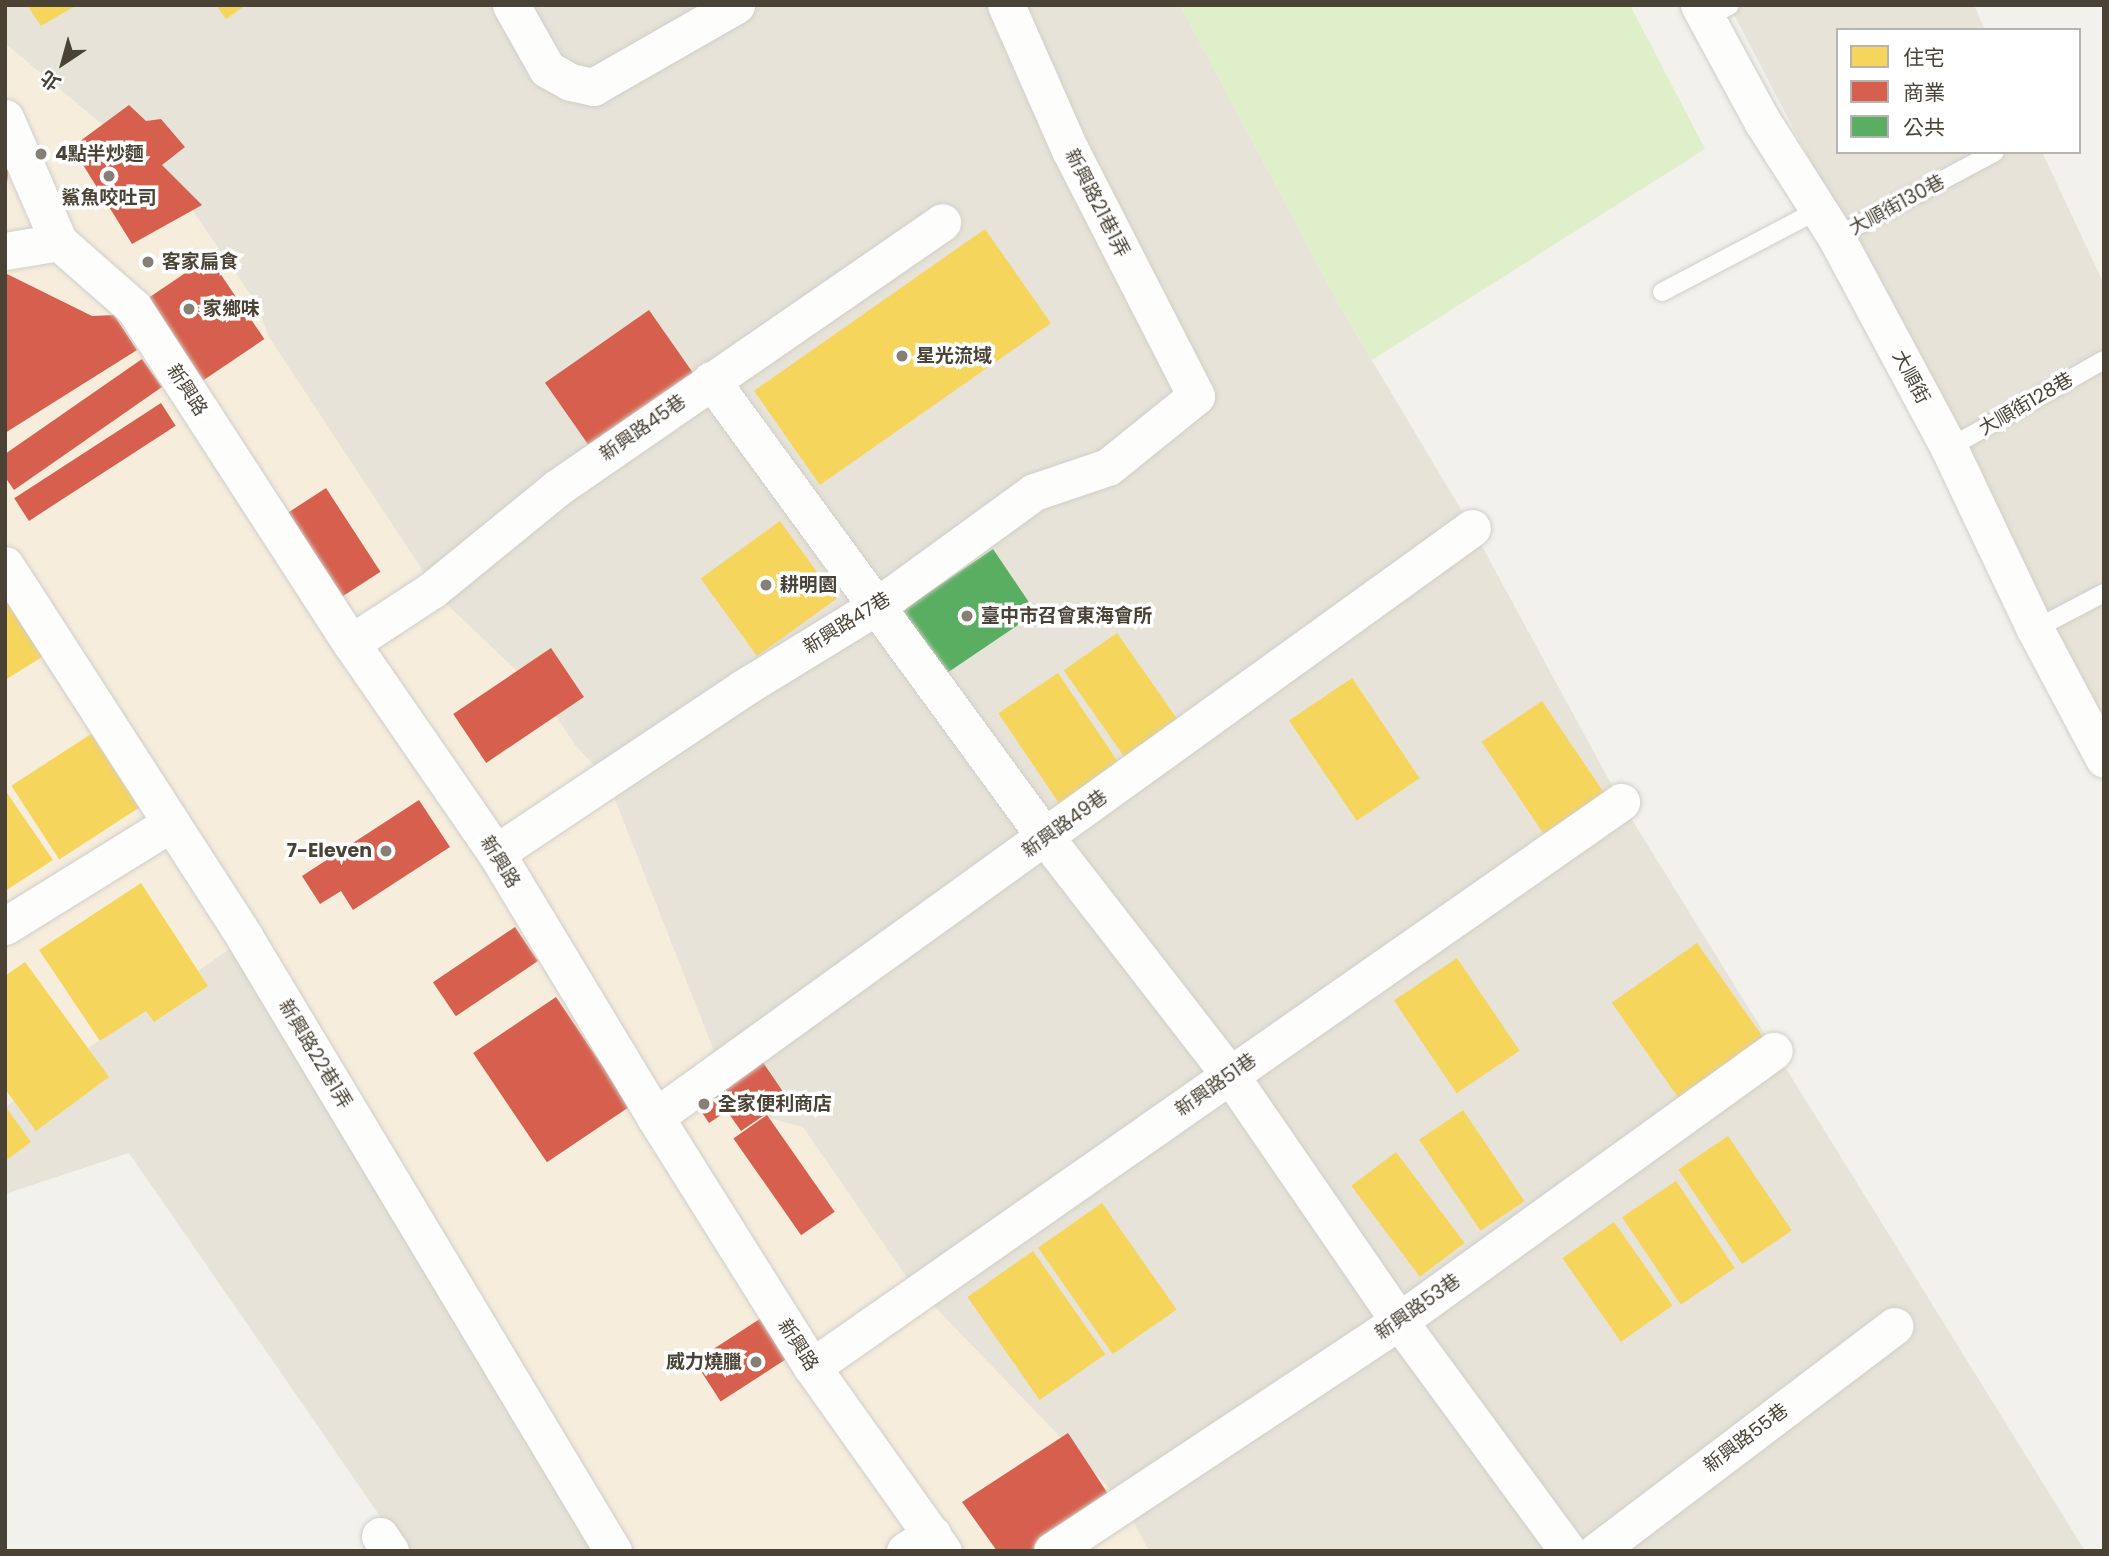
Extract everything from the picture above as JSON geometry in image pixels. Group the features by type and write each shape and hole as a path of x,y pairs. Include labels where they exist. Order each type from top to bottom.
{"street":[{"path":"511,5 547,69 570,82 593,88 736,5"},
{"name":"新興路21巷1弄","path":"1006,5 1070,150 1196,396"},
{"name":"大順街","path":"1712,10 1762,121 1827,224 1949,448 2035,629 2104,759"},
{"path":"5,118 59,242 5,251"},
{"name":"新興路45巷","path":"351,643 432,590 557,488 942,222"},
{"name":"新興路","path":"59,242 134,308 351,643 496,853 655,1117 927,1545"},
{"path":"711,380 1046,838 1230,1075 1399,1321 1568,1551"},
{"name":"新興路47巷","path":"496,853 743,688 877,606 1034,492 1108,467 1196,396"},
{"name":"新興路49巷","path":"655,1117 1046,838 1472,528"},
{"name":"新興路22巷1弄","path":"5,565 245,938 613,1551"},
{"name":"新興路51巷","path":"812,1367 1621,802"},
{"path":"5,926 171,823"},
{"name":"新興路53巷","path":"1052,1551 1399,1321 1774,1051"},
{"name":"新興路55巷","path":"1597,1551 1895,1326"}],"lane":[{"name":"大順街130巷","path":"1662,292 1990,154"},
{"name":"大順街128巷","path":"1949,448 2104,359"},
{"path":"2035,629 2104,593"}],"shaded area":[{"path":"5,5 1180,5 1343,312 1472,528 1621,802 2085,1551 947,1551 5,101"},
{"path":"1729,5 1974,5 1984,28 1836,28 1836,154 2043,154 2104,284 2104,747 1965,457"},
{"path":"5,43 111,132 186,201 255,301 269,337 427,577 432,590 543,696 575,745 607,779 716,1056 758,1115 803,1127 908,1279 1123,1502 1149,1551 625,1551 245,938 5,1107"},
{"path":"5,279 924,1551 368,1551 393,1535 129,1153 5,1194"}],"green space":[{"path":"1180,5 1630,5 1705,149 1372,360 1343,312"}],"building: 住宅":[{"path":"27,5 77,5 41,26"},
{"path":"216,5 246,5 226,19"},
{"name":"星光流域","path":"985,229 1051,323 820,485 754,391"},
{"name":"耕明園","path":"780,521 836,599 757,656 701,579"},
{"path":"5,588 47,654 5,680"},
{"path":"1117,633 1185,730 1131,767 1064,670"},
{"path":"1058,673 1121,767 1061,807 998,713"},
{"path":"1352,678 1420,778 1357,821 1289,720"},
{"path":"1542,701 1609,800 1549,841 1481,742"},
{"path":"91,734 139,808 59,860 11,786"},
{"path":"5,790 53,860 5,891"},
{"path":"141,883 208,986 154,1022 146,1011 100,1041 39,950"},
{"path":"1697,943 1770,1048 1685,1108 1612,1003"},
{"path":"1457,958 1520,1051 1457,1093 1394,1000"},
{"path":"25,962 109,1077 36,1131 5,1089 5,976"},
{"path":"5,1106 31,1142 5,1161"},
{"path":"1463,1110 1525,1201 1481,1231 1419,1140"},
{"path":"1728,1136 1792,1231 1742,1264 1678,1170"},
{"path":"1396,1152 1465,1243 1420,1277 1351,1186"},
{"path":"1676,1181 1735,1268 1681,1304 1622,1217"},
{"path":"1102,1203 1177,1309 1113,1354 1038,1248"},
{"path":"1614,1222 1673,1306 1621,1342 1562,1258"},
{"path":"1033,1251 1105,1354 1040,1400 967,1297"}],"building: 商業":[{"path":"129,105 146,121 161,119 185,147 162,165 202,205 132,244 72,147"},
{"path":"5,151 10,154 6,192 5,192"},
{"path":"209,257 264,339 203,380 148,298"},
{"path":"5,273 92,316 114,315 137,350 5,433"},
{"path":"649,310 694,375 590,448 545,383"},
{"path":"142,359 162,387 14,490 5,477 5,454"},
{"path":"161,403 176,426 29,521 14,498"},
{"path":"326,488 380,572 333,602 279,518"},
{"path":"551,648 584,697 486,763 453,714"},
{"path":"419,800 450,847 353,910 341,891 320,904 302,876"},
{"path":"515,927 538,961 456,1016 433,982"},
{"path":"556,997 630,1106 547,1162 473,1053"},
{"path":"747,1039 788,1099 741,1131 727,1111 709,1123 682,1083"},
{"path":"767,1115 835,1212 801,1235 733,1139"},
{"path":"775,1309 801,1349 721,1402 694,1361"},
{"path":"1068,1433 1112,1500 1037,1551 997,1551 962,1502"}],"building: 公共":[{"name":"臺中市召會東海會所","path":"993,549 1036,613 937,679 894,616"}],"place":[{"name":"4點半炒麵","path":"41,154"},
{"name":"鯊魚咬吐司","path":"109,176"},
{"name":"客家扁食","path":"148,262"},
{"name":"家鄉味","path":"189,309"},
{"name":"星光流域","path":"902,356"},
{"name":"耕明園","path":"766,585"},
{"name":"臺中市召會東海會所","path":"967,616"},
{"name":"7-Eleven","path":"386,851"},
{"name":"全家便利商店","path":"704,1104"},
{"name":"威力燒臘","path":"756,1362"}]}
